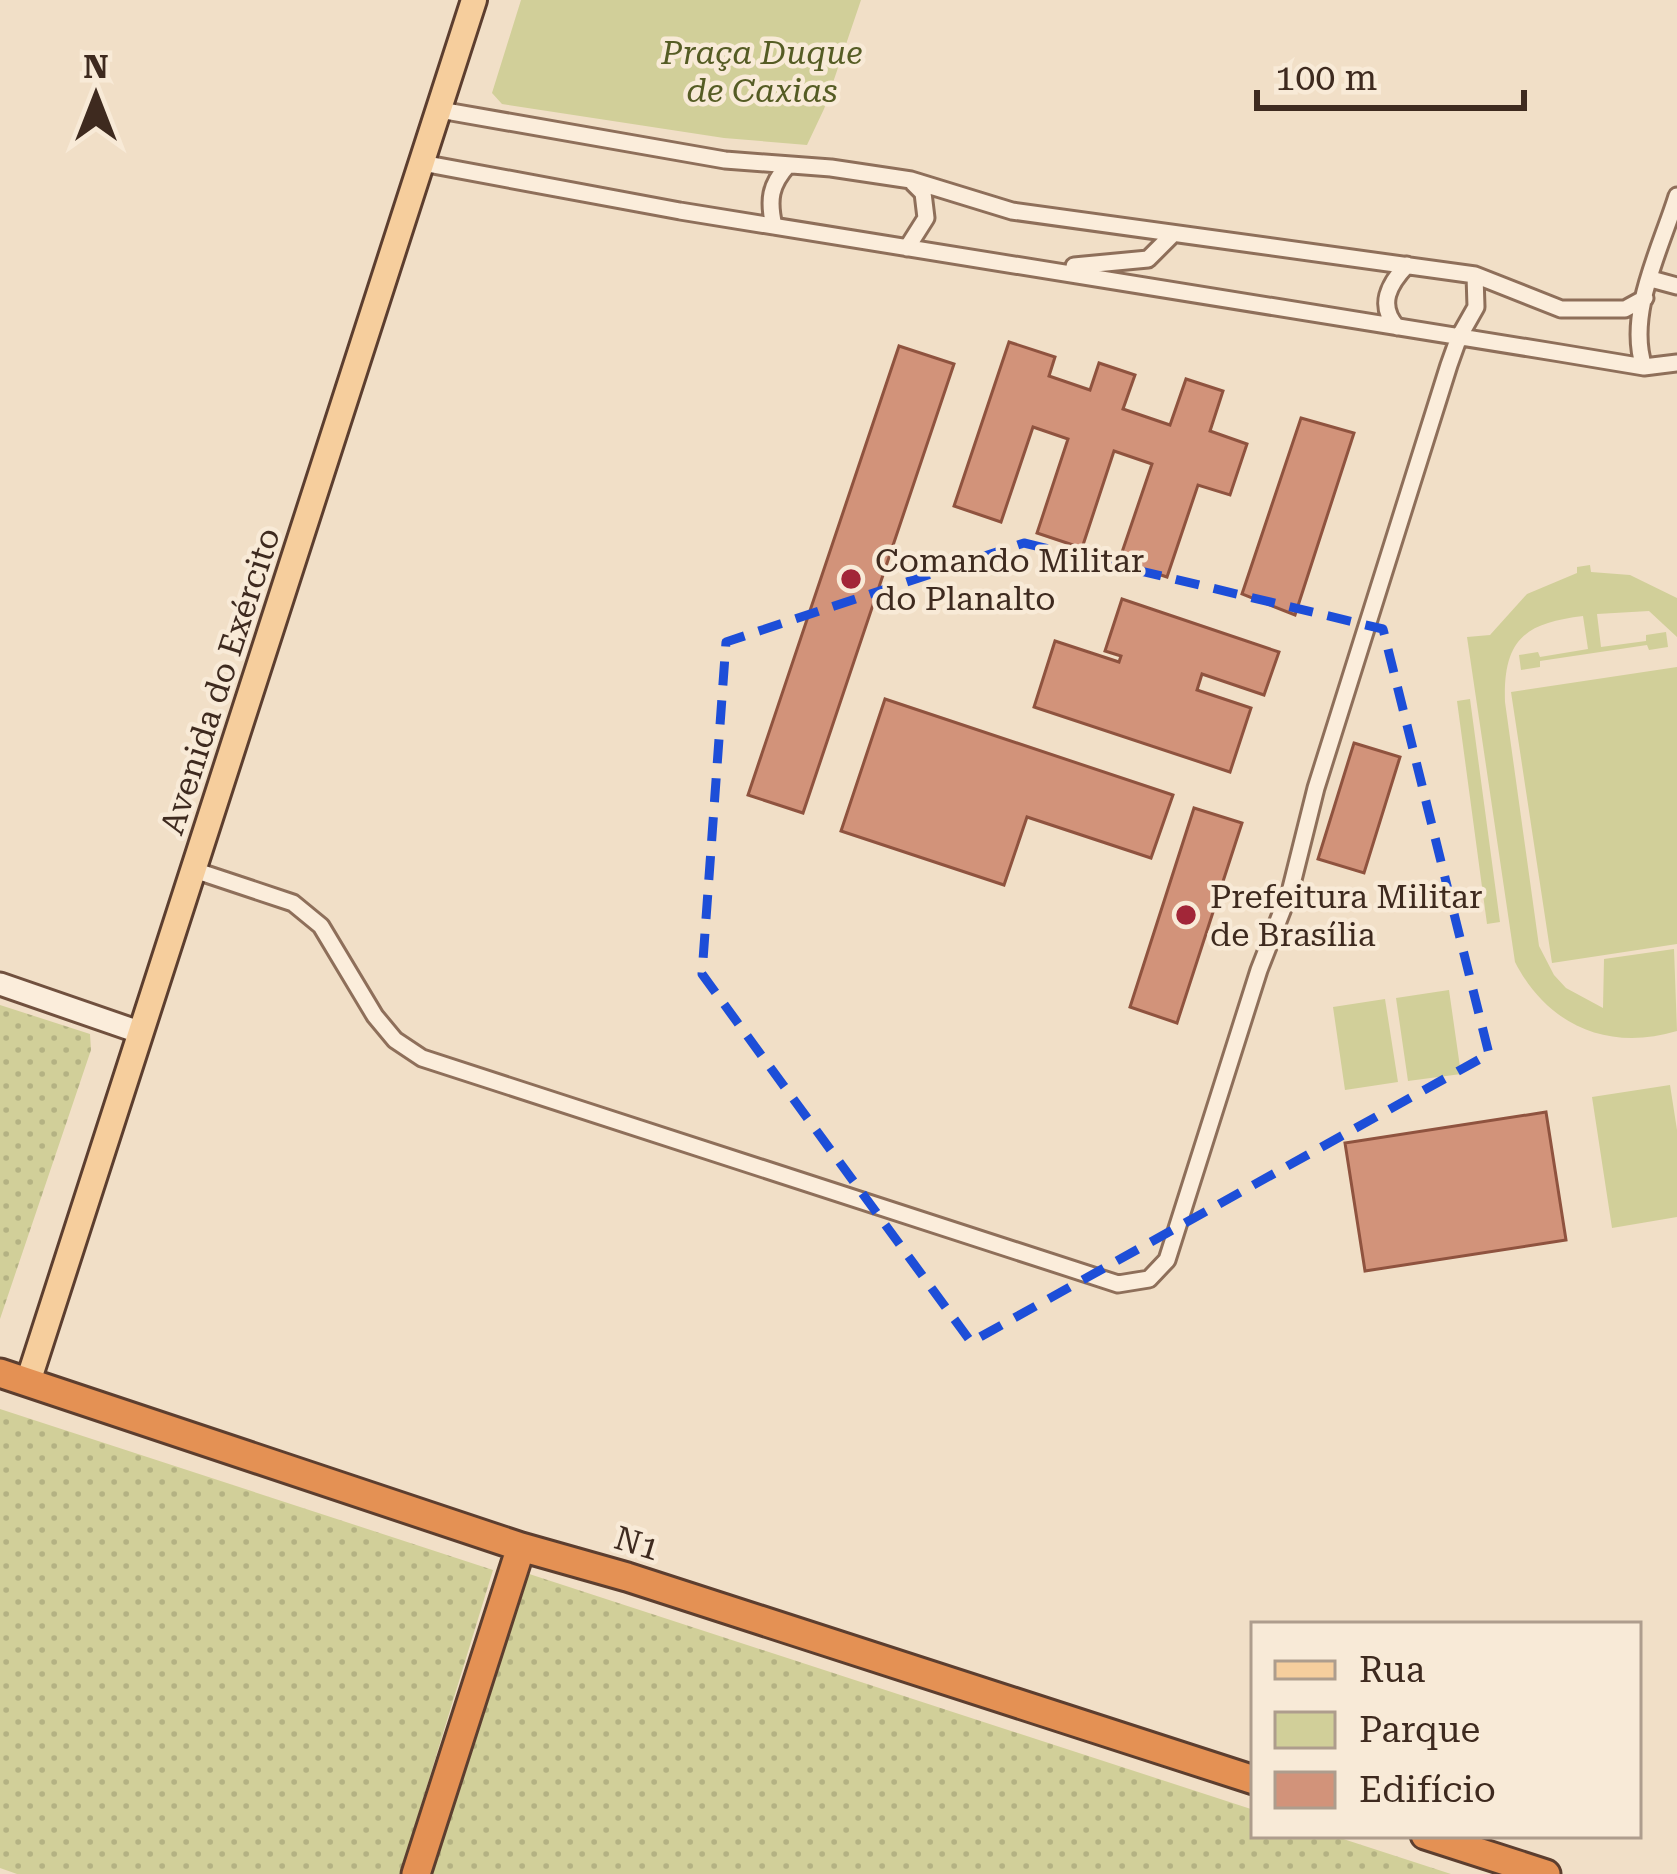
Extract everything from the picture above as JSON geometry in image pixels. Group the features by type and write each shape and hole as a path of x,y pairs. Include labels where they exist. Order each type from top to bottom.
{"highway":[{"name":"N1","path":"0,1373 521,1547 1251,1779"},
{"path":"416,1874 521,1547"},
{"path":"1434,1838 1546,1874"}],"main road":[{"name":"Avenida do Exército","path":"28,1382 474,0"},
{"path":"0,984 139,1032"}],"street":[{"path":"440,110 725,160 911,180 988,207 1475,275 1561,309 1624,309 1645,298"},
{"path":"422,163 774,226 1644,367 1677,363"},
{"path":"774,226 769,204 773,181 788,164"},
{"path":"907,248 926,218 922,193 911,180"},
{"path":"1644,367 1636,343 1677,196"},
{"path":"1042,267 1148,259 1172,235"},
{"path":"1397,327 1386,312 1386,301 1407,265"},
{"path":"194,870 292,903 307,914 321,926 385,1028 422,1058 1118,1284 1149,1280 1167,1260 1259,970 1291,888 1316,788 1459,337 1476,307 1475,275"},
{"path":"1651,279 1677,286"}],"highlighted area":[{"path":"1024,543 1383,629 1489,1054 971,1342 702,974 726,642"}],"green space":[{"name":"Praça Duque de Caxias","path":"521,0 861,0 807,145 724,138 502,104 492,93"},
{"path":"1590,565 1591,572 1630,575 1677,598 1677,637 1649,611 1597,614 1601,647 1646,641 1646,635 1666,632 1668,647 1649,650 1647,645 1540,661 1540,667 1521,670 1519,655 1538,652 1540,657 1588,649 1583,616 1546,624 1532,630 1514,649 1505,702 1539,946 1566,988 1603,1008 1604,959 1674,949 1677,1031 1652,1037 1627,1038 1582,1028 1544,1002 1515,962 1467,637 1490,635 1527,594 1577,573 1577,567"},
{"path":"1677,667 1677,944 1552,963 1511,692"},
{"path":"1470,699 1500,922 1487,924 1457,701"},
{"path":"1449,990 1461,1074 1408,1081 1396,998"},
{"path":"1385,999 1398,1082 1345,1090 1333,1007"},
{"path":"0,1005 90,1034 91,1050 0,1319"},
{"path":"1670,1085 1677,1130 1677,1217 1612,1228 1592,1097"},
{"path":"0,1409 493,1570 400,1874 17,1874 0,1868"},
{"path":"517,1570 1251,1809 1251,1838 1340,1838 1451,1874 425,1874"}],"building":[{"path":"1009,342 1055,357 1049,376 1090,390 1099,363 1135,375 1123,409 1170,425 1186,379 1223,391 1210,431 1247,444 1230,495 1198,485 1167,577 1119,561 1152,464 1114,451 1082,548 1037,533 1068,439 1033,427 1001,522 954,506"},
{"name":"Comando Militar do Planalto","path":"899,346 954,364 803,813 748,795"},
{"path":"1301,418 1354,433 1295,615 1242,594"},
{"path":"1122,599 1279,652 1264,695 1202,674 1197,690 1251,708 1230,772 1034,707 1055,641 1119,662 1121,656 1105,651"},
{"path":"885,699 1173,795 1151,858 1027,817 1004,885 841,831"},
{"path":"1354,743 1400,757 1364,873 1318,859"},
{"name":"Prefeitura Militar de Brasília","path":"1194,808 1242,823 1177,1023 1130,1007"},
{"path":"1546,1112 1566,1240 1365,1271 1345,1143"}],"place":[{"name":"Comando Militar do Planalto","path":"851,579"},
{"name":"Prefeitura Militar de Brasília","path":"1186,915"}]}
